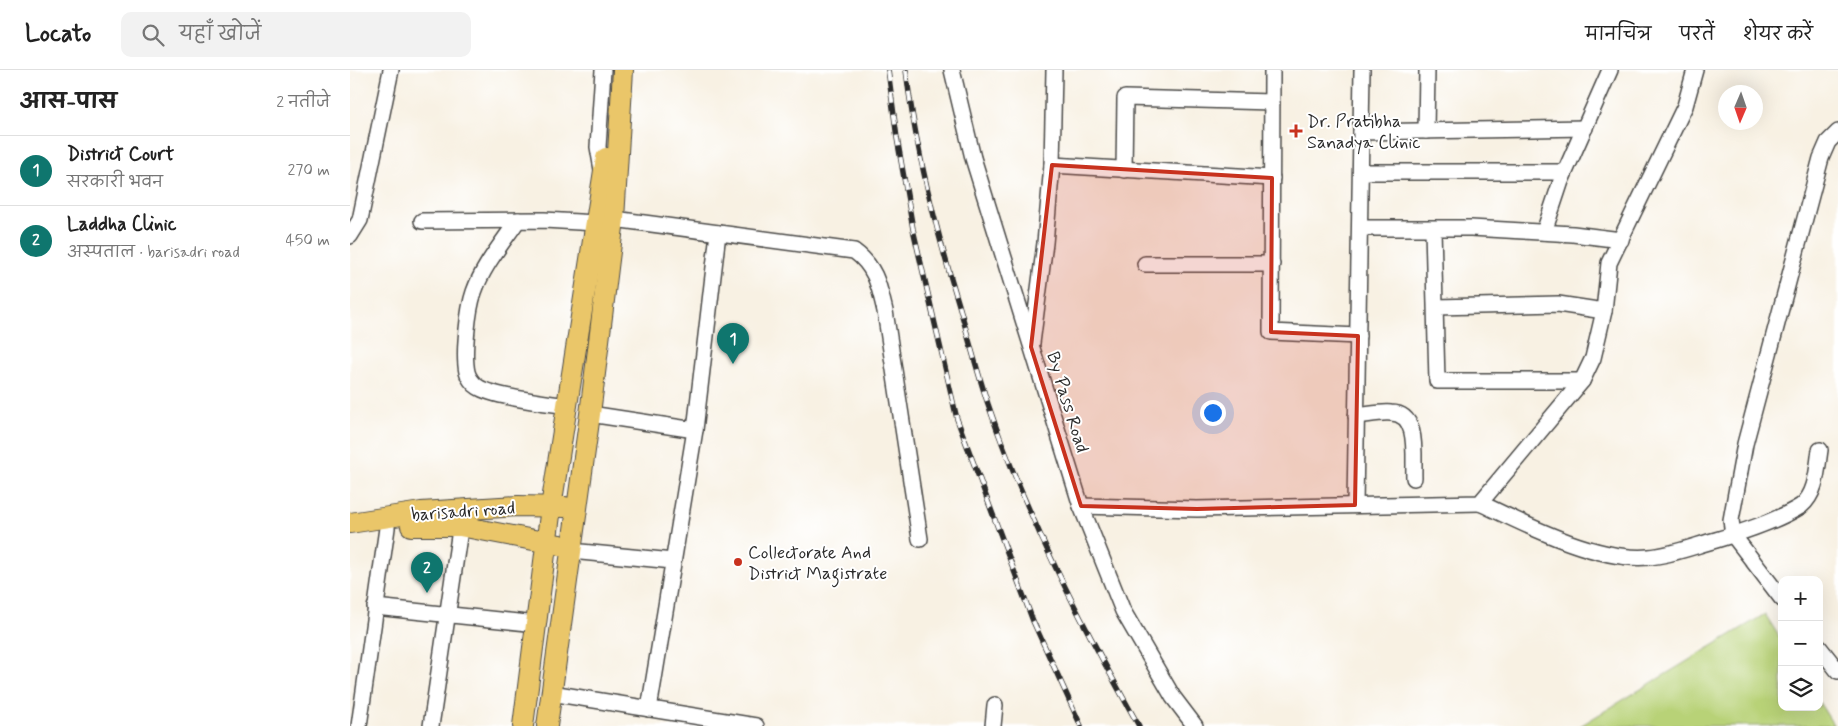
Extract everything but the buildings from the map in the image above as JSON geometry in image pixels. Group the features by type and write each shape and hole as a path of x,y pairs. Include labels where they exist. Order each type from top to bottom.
{"main road":[{"path":"605,221 603,174 625,75"},
{"path":"523,726 551,507 568,406 594,298 617,152 625,75"},
{"path":"546,726 590,414 594,298"},
{"name":"barisadri road","path":"350,523 388,522 431,525 518,506 577,507"},
{"name":"barisadri road","path":"350,532 421,512 461,518"},
{"path":"461,518 571,549"}],"street":[{"path":"350,236 360,220 391,70"},
{"path":"603,70 598,147 603,174"},
{"name":"By Pass Road","path":"952,70 973,158 1080,506 1123,611 1173,697 1195,726"},
{"path":"1031,347 1045,243 1052,166 1054,70"},
{"path":"1272,70 1272,332 1358,336"},
{"path":"1354,505 1362,70"},
{"path":"1426,131 1427,70"},
{"path":"1544,232 1564,172 1610,70"},
{"path":"1480,503 1582,381 1593,358 1604,310 1609,263 1685,106 1695,70"},
{"path":"1124,170 1125,98 1272,102"},
{"path":"1361,132 1585,128"},
{"path":"1778,594 1733,535 1731,520 1745,444 1821,158 1828,142 1838,132"},
{"path":"1052,166 1272,178"},
{"path":"1360,172 1564,172"},
{"path":"518,220 486,268 474,292 467,338 467,374 478,387 492,393 568,406"},
{"path":"422,221 605,221 718,233 854,251 865,259 872,270 879,286 885,311 920,539"},
{"path":"1360,228 1471,228 1544,232 1621,240"},
{"path":"1433,229 1437,381 1582,381"},
{"path":"649,709 695,430 718,233"},
{"path":"1145,264 1272,264"},
{"path":"1436,307 1558,304 1604,310"},
{"path":"1356,416 1393,412 1402,414 1407,418 1412,426 1414,478"},
{"path":"590,414 695,430"},
{"path":"1080,506 1197,509 1480,503 1530,527 1584,548 1629,557 1663,555 1733,535 1794,510 1807,501 1813,490 1820,450"},
{"path":"431,726 461,518"},
{"path":"359,726 388,522"},
{"path":"571,549 673,561"},
{"path":"375,607 537,624"},
{"path":"1823,652 1838,671"},
{"path":"552,693 756,726"},
{"path":"993,726 995,705"}],"highlighted area":[{"path":"1052,165 1272,178 1271,332 1358,336 1355,505 1197,509 1081,506 1031,347"}],"green space":[{"path":"1765,614 1778,635 1778,711 1823,711 1823,708 1834,726 1580,726"}],"railway":[{"path":"888,70 897,138 913,229 957,419 1033,621 1081,726"},
{"path":"906,70 920,155 933,212 988,404 1019,487 1037,528 1096,648 1139,726"}],"place":[{"name":"Dr. Pratibha Sanadya Clinic","path":"1296,131"},
{"name":"District Court","path":"733,364"},
{"name":"Collectorate And District Magistrate","path":"738,562"},
{"name":"Laddha Clinic","path":"427,593"}]}
